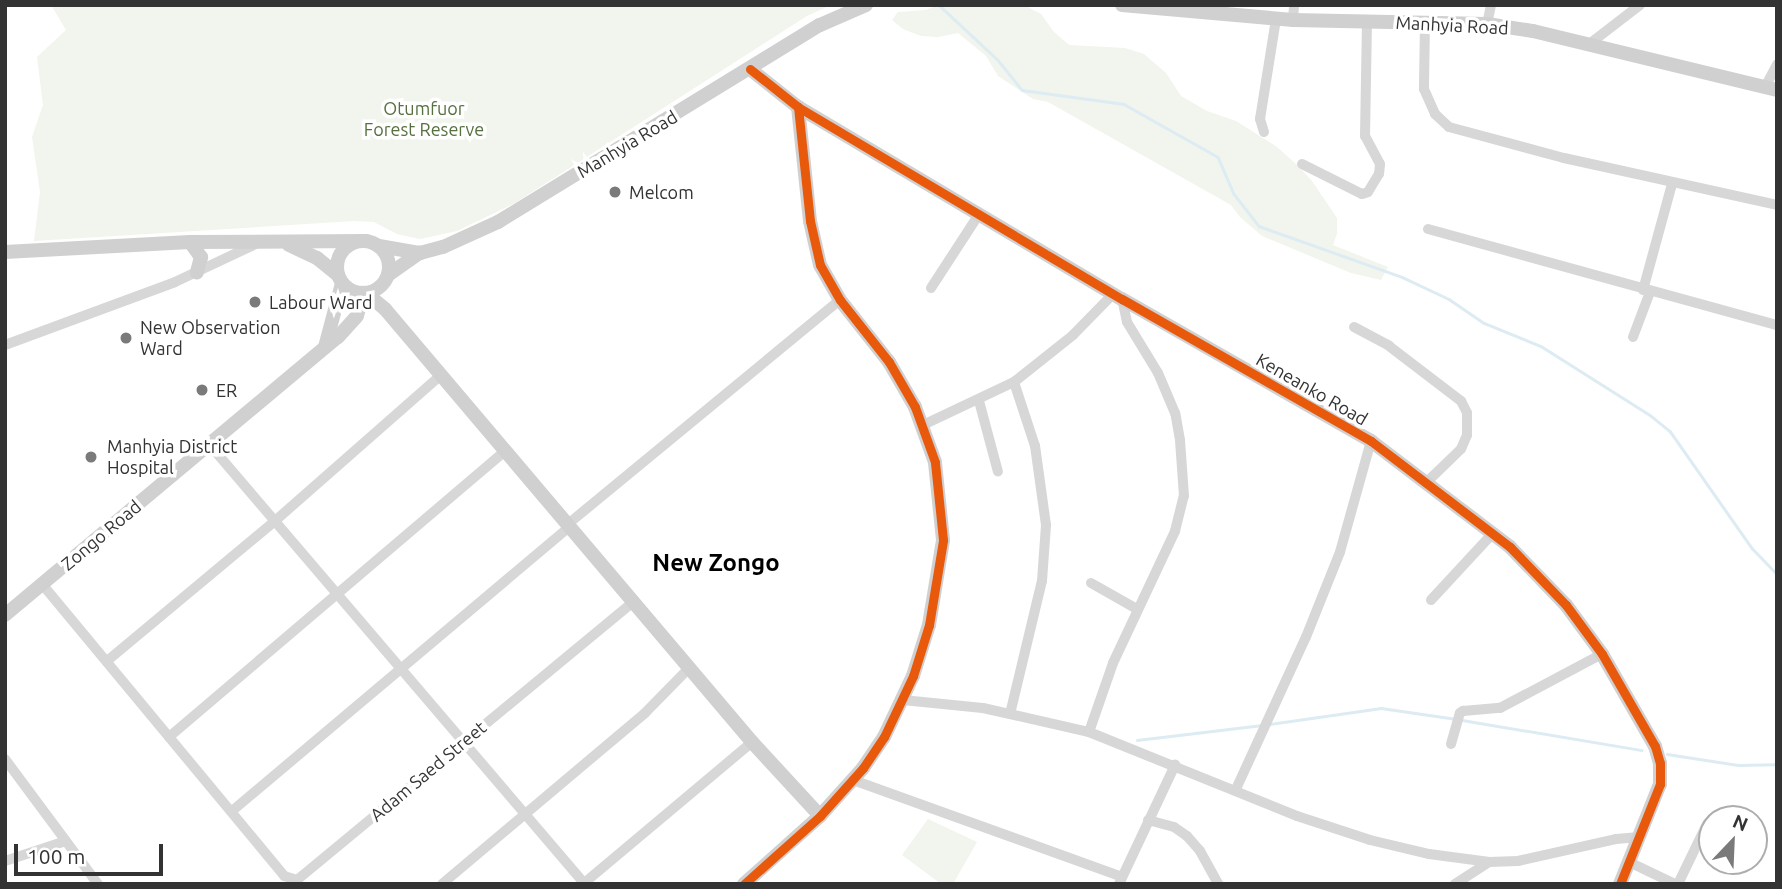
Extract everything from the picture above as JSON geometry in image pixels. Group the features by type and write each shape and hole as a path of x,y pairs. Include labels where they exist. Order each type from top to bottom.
{"street":[{"name":"Manhyia Road","path":"5,252 190,242 373,243 420,253 443,247 498,222 820,25 866,5"},
{"name":"Manhyia Road","path":"1122,5 1276,19 1294,13 1367,21 1487,24 1533,31 1771,88"},
{"path":"1487,24 1492,5"},
{"path":"1588,45 1640,5"},
{"path":"1264,132 1260,119 1276,19"},
{"path":"1302,164 1362,194 1368,192 1379,174 1380,163 1365,136 1367,21"},
{"path":"1425,22 1424,89 1435,114 1448,127 1672,184 1777,205"},
{"path":"1771,88 1777,64"},
{"name":"Keneanko Road","path":"750,69 798,107 1118,296 1371,441 1493,533 1566,605 1602,654 1655,746 1660,763 1660,784 1620,884"},
{"path":"744,884 820,816 853,780 884,737 903,701 929,625 943,540 935,462 922,425 890,362 841,300 820,265 810,221 798,107"},
{"path":"1633,337 1672,184"},
{"path":"931,288 979,214"},
{"path":"1428,229 1777,326"},
{"path":"190,242 201,257 197,272"},
{"path":"5,345 197,272 258,243"},
{"path":"278,243 305,250 340,279 365,293 385,309 752,741 820,816"},
{"path":"325,347 340,279 338,257 349,244 373,243 388,259 385,309"},
{"path":"365,293 420,253"},
{"name":"Zongo Road","path":"5,615 325,347 357,316 365,293"},
{"path":"922,425 979,401 1014,382 1118,296 1127,322 1158,373 1175,412 1184,496 1175,531 1113,663 1089,732"},
{"path":"42,584 232,811 569,525 841,300"},
{"path":"1354,327 1389,346 1461,401 1467,413 1466,435 1461,449 1427,482"},
{"path":"107,661 276,520 442,375"},
{"path":"1010,714 1042,581 1046,525 1035,446 1014,382"},
{"path":"979,401 998,472"},
{"path":"1236,789 1306,637 1340,552 1371,441"},
{"path":"209,444 583,883 752,741"},
{"path":"169,737 335,592 506,450"},
{"path":"1431,600 1493,533"},
{"path":"1091,583 1137,609"},
{"name":"Adam Saed Street","path":"232,811 284,876 297,880 634,601"},
{"path":"1451,744 1459,718 1500,708 1602,654"},
{"path":"442,884 645,713 690,667"},
{"path":"903,701 1010,714 1089,732 1236,789 1297,816 1370,840 1429,854 1489,862 1518,861 1616,839 1640,837"},
{"path":"5,759 98,884"},
{"path":"853,780 1121,880 1175,765"},
{"path":"1148,820 1174,827 1187,836 1200,851 1218,884"},
{"path":"5,861 66,841"},
{"path":"1629,862 1677,884 1698,842"},
{"path":"1455,884 1489,862"}],"green space":[{"name":"Otumfuor Forest Reserve","path":"51,5 831,5 807,16 515,203 457,231 420,239 397,234 374,222 354,221 34,241 40,192 32,137 43,105 37,57 66,30"},
{"path":"938,5 1024,5 1041,14 1054,32 1069,45 1125,48 1144,54 1166,73 1181,96 1207,111 1236,121 1277,147 1296,164 1312,181 1337,218 1337,234 1333,245 1388,267 1381,280 1351,273 1262,236 1240,217 1231,205 1048,102 1033,99 998,76 986,56 958,33 938,37 921,36 903,29 892,20 898,12 926,10"},
{"path":"928,819 977,842 953,884 941,884 902,855"}],"waterway":[{"path":"939,5 998,60 1022,90 1124,104 1218,157 1234,194 1259,226 1402,277 1449,299 1484,323 1541,346 1650,415 1670,431 1752,548 1777,574"},
{"path":"1269,724 1381,708 1456,719"},
{"path":"1462,720 1642,750"},
{"path":"1137,740 1262,725"},
{"path":"1667,754 1738,765 1777,764"}],"cycle path":[{"path":"750,69 798,107 1122,299 1371,441 1510,547 1566,605 1602,654 1655,746 1660,763 1660,784 1620,884"},
{"path":"744,884 820,816 863,768 884,737 913,676 929,625 943,540 935,462 915,407 889,362 840,300 820,265 810,221 798,107"}],"place":[{"name":"Melcom","path":"615,192"},
{"name":"Labour Ward","path":"255,302"},
{"name":"New Observation Ward","path":"126,338"},
{"name":"ER","path":"202,390"},
{"name":"Manhyia District Hospital","path":"91,457"}],"district":[{"name":"New Zongo","path":"716,563"}]}
